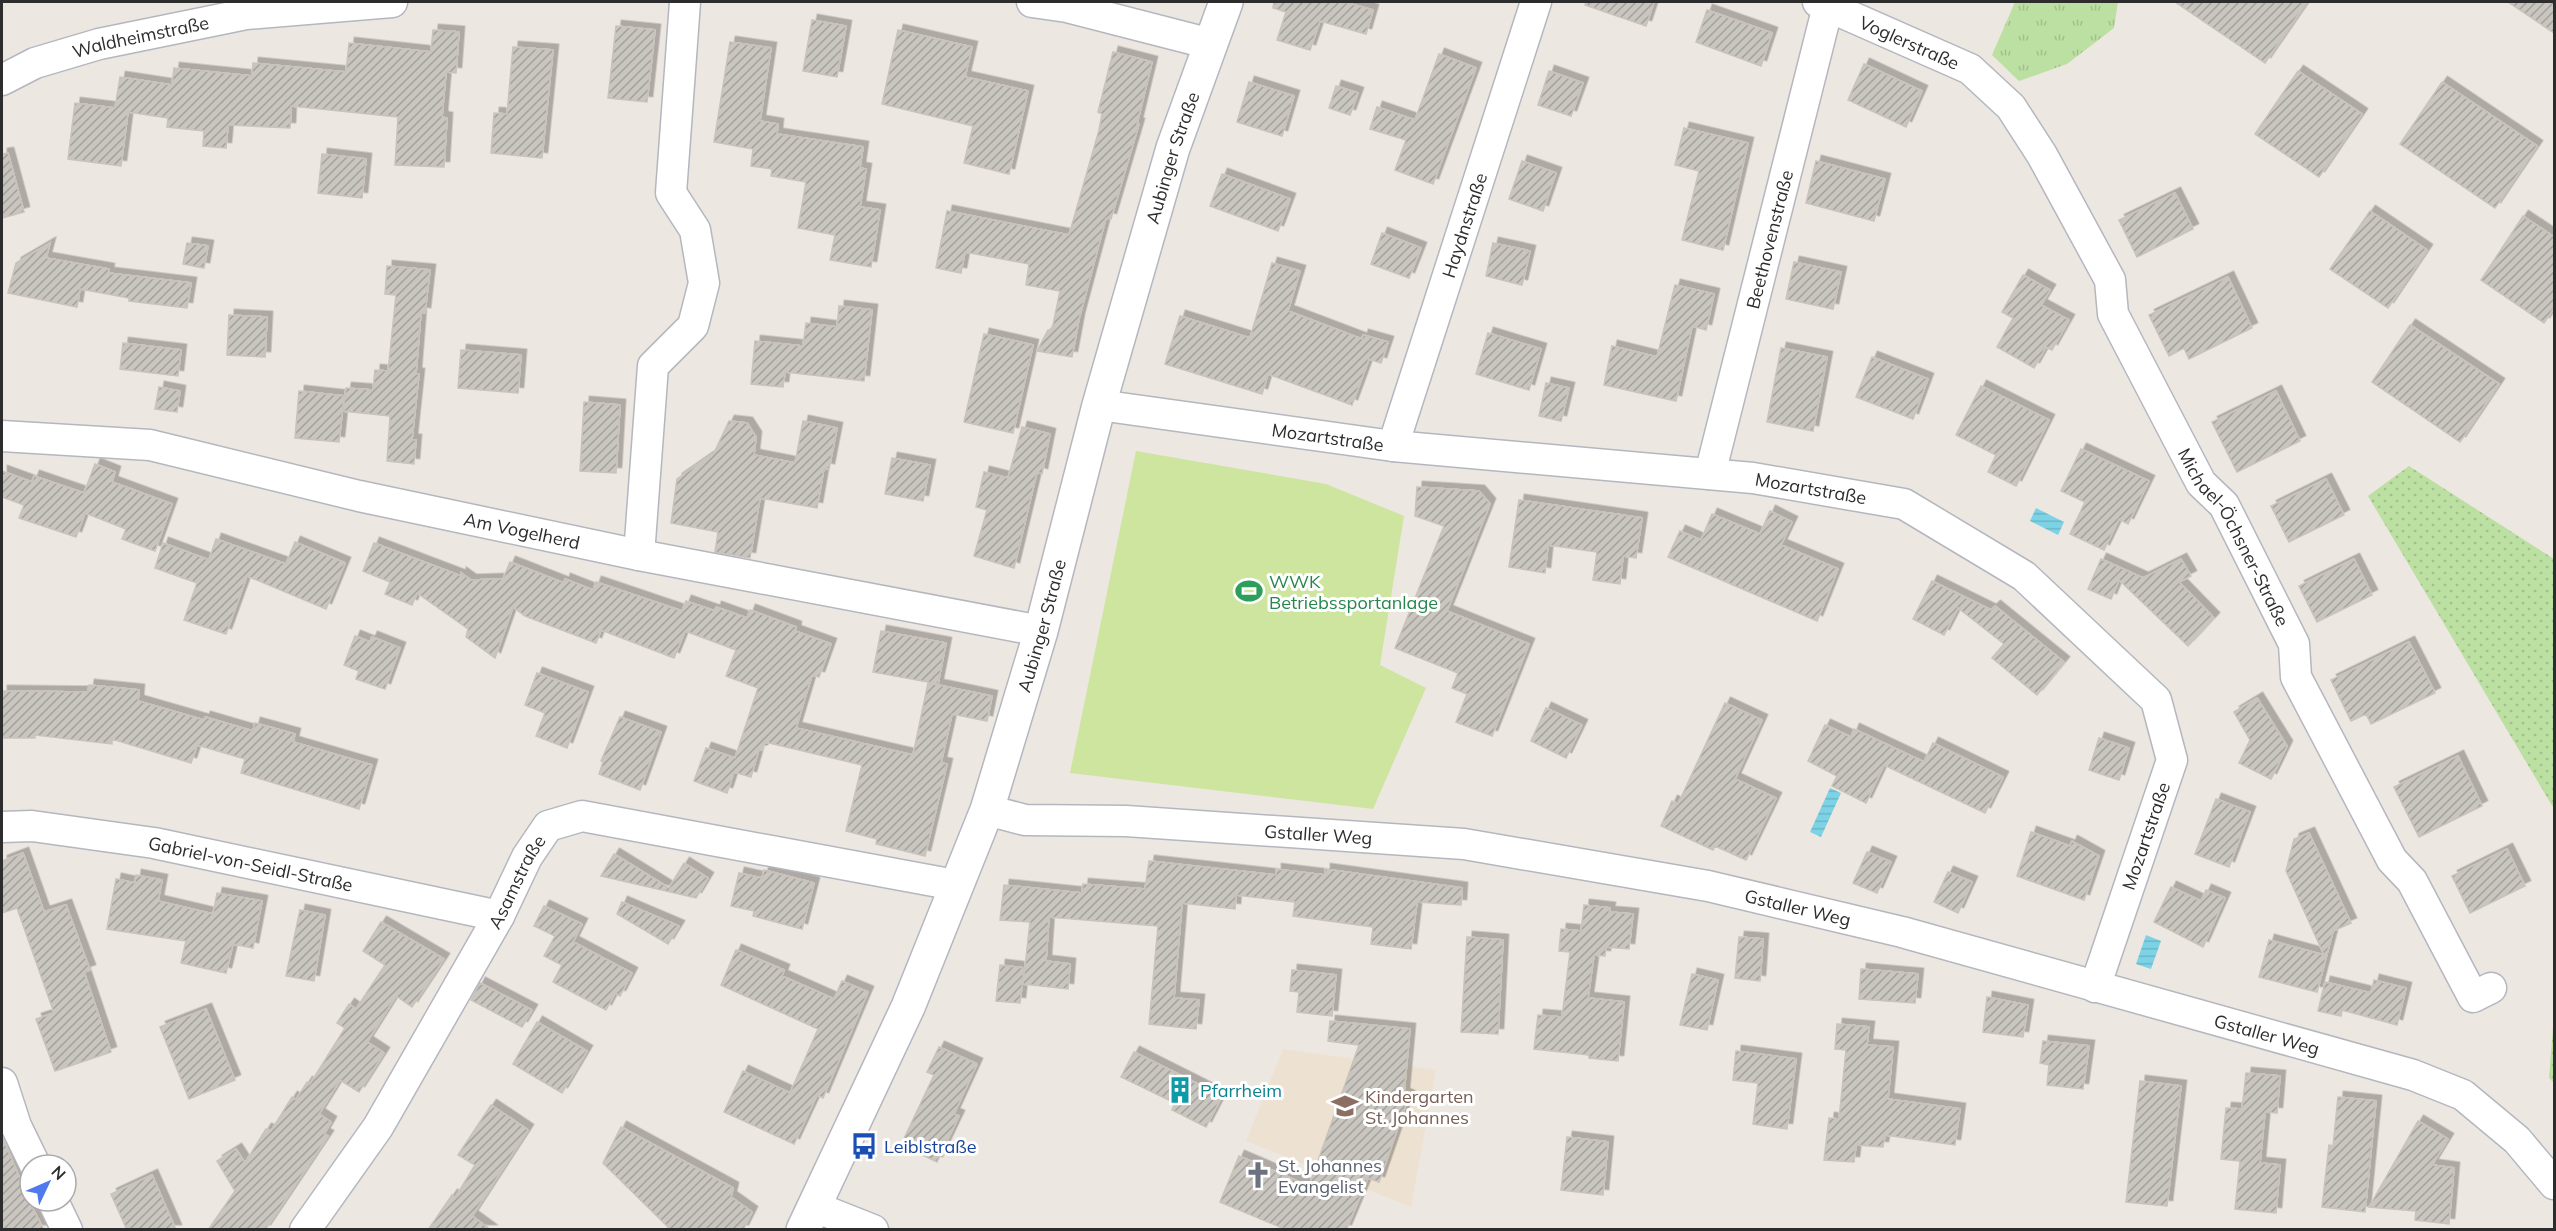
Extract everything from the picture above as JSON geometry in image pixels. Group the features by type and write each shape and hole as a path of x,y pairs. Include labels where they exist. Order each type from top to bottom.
{"street":[{"name":"Waldheimstraße","path":"2,80 35,63 99,44 246,14 392,2"},
{"path":"639,555 653,366 693,326 704,283 695,230 671,193 685,2"},
{"path":"1032,2 1067,7 1211,44"},
{"name":"Aubinger Straße","path":"809,1218 908,1006 987,810 1041,631 1099,405 1173,148 1226,2"},
{"name":"Haydnstraße","path":"1393,446 1536,2"},
{"name":"Voglerstraße","path":"1825,3 1970,69"},
{"name":"Beethovenstraße","path":"1710,474 1825,3"},
{"name":"Michael-Öchsner-Straße","path":"1970,69 2011,107 2042,155 2110,280 2113,314 2201,483 2224,505 2294,644 2296,677 2392,860 2412,881 2472,997 2491,988"},
{"name":"Mozartstraße","path":"1099,405 1393,446 1753,478 1904,504 2024,576 2156,700 2172,760 2095,987"},
{"name":"Am Vogelherd","path":"2,436 150,446 359,496 639,555 1041,631"},
{"name":"Gstaller Weg","path":"987,810 1025,820 1126,821 1464,844 1708,886 1902,932 2413,1075 2463,1095 2517,1140 2554,1184"},
{"name":"Asamstraße","path":"305,1230 378,1127 499,915 527,857 548,826 582,816 955,885"},
{"name":"Gabriel-von-Seidl-Straße","path":"2,827 32,826 154,843 499,915"},
{"path":"2,1083 16,1126 29,1153"},
{"path":"59,1213 67,1230"},
{"path":"809,1218 873,1230"}],"shaded area":[{"name":"Kindergarten St. Johannes","path":"1283,1049 1436,1070 1411,1207 1246,1141"}],"green space":[{"path":"2015,2 2118,2 2114,28 2067,64 2019,81 1992,55"},
{"name":"WWK Betriebssportanlage","path":"1136,451 1326,484 1404,516 1380,665 1426,688 1373,809 1070,773"},
{"path":"2409,466 2554,559 2554,809 2368,496"},
{"path":"2554,1014 2554,1083 2549,1078"}],"water":[{"path":"2036,508 2064,522 2058,535 2030,521"},
{"path":"1830,788 1841,793 1821,837 1810,832"},
{"path":"2146,935 2161,941 2151,969 2136,964"}],"building":[{"path":"1274,2 1344,2 1373,10 1366,34 1320,21 1310,50 1277,40 1286,12 1273,8"},
{"path":"1586,2 1654,2 1646,26 1585,5"},
{"path":"2175,2 2307,2 2265,63"},
{"path":"2508,2 2554,2 2554,33"},
{"path":"1707,10 1772,33 1761,66 1696,42"},
{"path":"812,20 846,26 837,77 803,71"},
{"path":"616,26 655,30 647,102 608,98"},
{"path":"433,30 459,32 456,73 446,72 442,117 447,118 444,167 395,165 398,117 291,106 290,128 228,125 226,148 203,146 204,131 167,127 168,118 128,112 121,166 68,159 75,103 115,108 120,77 172,85 174,68 252,76 253,63 346,72 349,43 431,52"},
{"path":"898,30 972,47 965,77 1028,91 1009,174 964,163 973,126 882,104"},
{"path":"730,42 771,48 760,121 778,124 777,134 863,147 860,168 866,169 860,207 880,210 871,267 830,260 835,235 798,228 806,182 771,176 772,169 751,166 753,149 714,142"},
{"path":"513,47 553,50 542,158 491,153 494,113 507,114"},
{"path":"1113,52 1152,62 1137,124 1139,124 1111,219 1106,218 1079,319 1072,357 1037,351 1048,330 1052,330 1060,291 1026,285 1029,264 965,252 961,273 936,268 947,211 1069,235 1099,130 1102,114 1098,112"},
{"path":"1439,54 1476,68 1433,184 1395,170 1406,140 1370,129 1377,107 1415,120"},
{"path":"1864,64 1922,91 1906,127 1848,100"},
{"path":"1549,71 1583,83 1571,116 1538,105"},
{"path":"2298,71 2362,114 2319,177 2255,134"},
{"path":"1249,82 1294,96 1282,136 1237,122"},
{"path":"2442,82 2537,146 2495,208 2400,144"},
{"path":"1336,86 1358,93 1350,115 1329,108"},
{"path":"1684,128 1748,143 1723,250 1682,240 1699,171 1675,165"},
{"path":"8,153 24,212 2,218 2,154"},
{"path":"322,154 366,159 362,198 318,193"},
{"path":"1522,161 1556,173 1543,211 1509,199"},
{"path":"1816,161 1885,179 1874,221 1806,203"},
{"path":"1222,174 1290,199 1278,231 1210,206"},
{"path":"2175,193 2193,229 2137,257 2119,220"},
{"path":"2370,211 2427,250 2388,308 2330,269"},
{"path":"2523,216 2554,237 2554,308 2544,323 2481,280"},
{"path":"1382,233 1421,248 1409,278 1371,264"},
{"path":"50,243 46,258 109,269 108,273 191,283 187,308 129,301 129,298 80,289 77,307 8,293 16,263"},
{"path":"187,243 208,246 204,268 183,264"},
{"path":"1493,243 1530,251 1522,285 1486,276"},
{"path":"1794,262 1841,272 1833,309 1786,299"},
{"path":"1272,263 1300,271 1288,311 1362,339 1363,335 1388,342 1381,363 1369,359 1352,405 1268,374 1262,394 1165,364 1180,316 1250,338"},
{"path":"387,266 430,270 425,313 421,312 416,374 419,374 412,440 416,440 414,464 387,461 390,416 343,411 346,388 373,390 375,370 388,371 396,295 385,294"},
{"path":"2023,275 2050,290 2041,305 2069,320 2052,350 2046,347 2034,368 1997,347 2013,318 2002,312"},
{"path":"2228,277 2252,328 2189,359 2184,348 2169,356 2149,315"},
{"path":"1675,285 1714,294 1706,330 1692,326 1676,401 1604,385 1612,346 1657,357"},
{"path":"839,306 872,310 864,381 785,372 783,387 751,384 755,341 803,346 806,323 837,327"},
{"path":"229,315 267,317 265,357 227,355"},
{"path":"2410,325 2499,384 2460,442 2372,382"},
{"path":"1488,333 1541,349 1529,390 1476,374"},
{"path":"984,334 1033,345 1013,433 964,422"},
{"path":"123,343 181,350 178,376 120,369"},
{"path":"1781,348 1827,357 1813,431 1767,422"},
{"path":"461,350 521,355 518,393 458,388"},
{"path":"1872,357 1928,379 1913,419 1856,397"},
{"path":"1546,383 1569,388 1561,421 1539,416"},
{"path":"1981,386 2049,420 2016,486 1988,472 1996,455 1956,435"},
{"path":"159,387 180,391 177,412 155,409"},
{"path":"299,391 344,396 339,442 295,438"},
{"path":"2276,391 2300,441 2237,472 2212,422"},
{"path":"584,402 620,405 616,473 580,471"},
{"path":"729,421 747,423 756,437 754,455 795,463 803,421 837,428 829,469 824,468 817,508 760,498 750,558 715,552 718,532 671,523 677,479 714,453"},
{"path":"1022,427 1050,434 1042,474 1037,472 1014,568 974,556 987,510 976,507 984,472 1008,478"},
{"path":"2081,449 2149,481 2128,524 2119,519 2104,550 2070,534 2085,502 2061,491"},
{"path":"892,458 930,465 923,501 885,494"},
{"path":"95,464 115,472 112,482 172,504 155,551 122,539 126,529 85,513 76,537 19,518 24,505 2,497 2,471 32,482 34,476 84,493"},
{"path":"2326,479 2344,515 2289,542 2271,506"},
{"path":"1417,487 1479,491 1490,504 1447,611 1529,644 1492,736 1456,722 1467,694 1452,688 1458,673 1395,648 1444,526 1415,516"},
{"path":"1519,500 1642,518 1636,558 1623,556 1620,584 1593,580 1597,552 1548,545 1545,573 1509,567"},
{"path":"1770,511 1792,522 1781,545 1838,569 1817,621 1668,557 1680,531 1701,540 1712,514 1760,534"},
{"path":"216,539 286,564 295,542 345,563 326,609 247,576 226,634 184,620 197,583 155,568 163,543 209,560"},
{"path":"374,543 461,576 461,573 471,580 503,579 510,562 564,583 565,579 593,590 596,582 682,611 686,601 715,611 716,607 747,618 750,610 796,627 795,631 831,644 819,677 812,675 796,728 913,755 928,683 992,696 987,721 952,714 941,763 947,764 925,856 876,844 877,839 846,831 862,765 765,742 762,750 759,749 751,777 734,772 727,793 694,781 706,748 735,758 758,688 726,676 736,650 685,631 674,658 601,630 596,643 525,616 513,607 495,658 466,637 468,629 417,593 412,605 385,594 390,582 363,571"},
{"path":"2101,559 2143,578 2181,559 2191,576 2179,582 2214,618 2188,646 2119,580 2111,599 2088,589"},
{"path":"2354,559 2372,595 2317,622 2299,586"},
{"path":"1932,581 1991,610 1995,606 2064,662 2037,695 1992,658 2004,644 1958,608 1944,635 1913,619"},
{"path":"881,631 946,643 938,684 873,672"},
{"path":"355,636 370,642 372,637 400,648 385,689 356,679 359,671 344,665"},
{"path":"2409,642 2435,693 2371,724 2366,714 2351,721 2331,680"},
{"path":"537,673 588,692 567,748 536,736 545,713 525,705"},
{"path":"89,685 139,690 138,701 204,720 205,717 253,731 255,723 295,734 293,742 372,765 359,809 241,773 245,759 197,745 191,763 112,739 112,744 35,735 35,738 2,738 2,691 88,692"},
{"path":"2257,698 2287,746 2271,779 2239,763 2250,740 2234,712"},
{"path":"1725,703 1762,720 1735,779 1776,798 1746,860 1715,846 1713,850 1661,826 1672,801 1678,804"},
{"path":"1546,708 1582,725 1566,758 1531,741"},
{"path":"620,717 661,732 640,790 599,774 603,762 601,761"},
{"path":"1825,725 1851,737 1854,729 1924,762 1933,743 2003,777 1985,813 1884,765 1866,803 1832,786 1837,776 1808,761"},
{"path":"2099,738 2129,748 2119,780 2089,770"},
{"path":"2458,756 2482,806 2419,837 2394,787"},
{"path":"2216,799 2250,812 2229,867 2195,854"},
{"path":"2031,832 2070,846 2072,841 2099,856 2084,900 2017,876"},
{"path":"2309,833 2351,923 2333,931 2317,992 2259,977 2269,940 2324,955 2286,871 2294,839"},
{"path":"2507,849 2525,886 2470,913 2452,876"},
{"path":"1867,852 1891,862 1877,893 1853,883"},
{"path":"23,853 44,912 66,905 90,970 84,972 111,1052 55,1071 36,1019 54,1013 17,908 2,913 2,861"},
{"path":"614,854 669,888 684,863 708,878 696,898 601,876"},
{"path":"1149,861 1276,875 1276,869 1325,875 1325,869 1462,888 1461,905 1417,902 1411,949 1371,944 1373,927 1293,916 1295,902 1236,895 1235,909 1182,903 1174,998 1199,1000 1196,1029 1149,1024 1158,926 1049,917 1046,961 1070,964 1068,989 1023,984 1030,922 1000,920 1004,885 1082,893 1083,884 1145,889"},
{"path":"764,870 814,883 802,929 753,916 754,911 731,906 739,873 762,878"},
{"path":"1948,872 1972,882 1958,913 1934,902"},
{"path":"136,875 162,880 158,901 213,914 217,893 262,901 253,948 233,944 226,973 181,963 186,941 107,929 116,879 135,883"},
{"path":"2171,887 2201,901 2206,890 2225,898 2203,947 2154,922"},
{"path":"622,902 679,926 668,944 617,914"},
{"path":"1584,905 1610,908 1609,912 1633,914 1629,949 1606,947 1605,956 1594,955 1588,998 1624,1002 1618,1061 1589,1058 1589,1055 1534,1049 1538,1015 1562,1017 1570,952 1559,951 1561,929 1581,931"},
{"path":"544,906 582,924 573,942 632,973 620,996 615,993 606,1010 553,982 562,965 544,956 555,936 534,926"},
{"path":"300,910 325,915 314,981 286,976"},
{"path":"381,922 444,959 412,1007 396,996 367,1042 384,1053 359,1092 340,1080 319,1114 331,1122 324,1134 328,1136 265,1230 208,1230 235,1191 217,1161 236,1149 245,1163 266,1129 271,1131 292,1097 296,1100 307,1082 310,1084 345,1028 337,1023 349,1004 356,1009 385,965 363,951"},
{"path":"1467,937 1503,940 1498,1034 1461,1032"},
{"path":"1739,937 1763,939 1760,981 1735,978"},
{"path":"736,950 784,970 782,976 834,999 842,981 868,992 823,1098 817,1095 794,1144 724,1112 743,1071 790,1093 818,1029 721,985"},
{"path":"1000,965 1024,968 1020,1003 996,1001"},
{"path":"1861,969 1918,974 1915,1003 1859,999"},
{"path":"1292,970 1336,975 1332,1016 1297,1012 1299,992 1290,991"},
{"path":"1692,974 1718,980 1707,1030 1680,1025"},
{"path":"2374,980 2406,988 2397,1025 2342,1010 2341,1016 2318,1011 2325,982 2371,993"},
{"path":"480,983 532,1010 522,1027 471,1000"},
{"path":"1987,997 2028,1005 2023,1037 1983,1032"},
{"path":"206,1009 235,1080 189,1099 160,1027"},
{"path":"1330,1021 1410,1029 1404,1094 1409,1096 1379,1182 1368,1178 1346,1230 1287,1230 1220,1202 1239,1156 1309,1186 1359,1045 1328,1041"},
{"path":"537,1022 587,1051 562,1093 513,1064"},
{"path":"1837,1024 1869,1027 1867,1045 1893,1047 1888,1099 1960,1109 1955,1145 1885,1135 1883,1147 1856,1145 1854,1162 1824,1160 1829,1118 1839,1119 1846,1050 1835,1049"},
{"path":"2043,1041 2089,1046 2083,1089 2047,1085 2049,1065 2040,1063"},
{"path":"939,1047 977,1064 954,1114 959,1116 937,1162 901,1145 934,1075 927,1072"},
{"path":"1736,1051 1796,1059 1787,1129 1753,1124 1758,1083 1733,1080"},
{"name":"Pfarrheim","path":"1134,1052 1222,1096 1206,1127 1172,1110 1175,1103 1121,1077"},
{"path":"2246,1073 2280,1076 2277,1113 2265,1112 2260,1163 2280,1165 2276,1213 2235,1209 2240,1161 2221,1159 2226,1108 2242,1109"},
{"path":"2140,1081 2181,1086 2167,1206 2126,1202"},
{"path":"2338,1097 2376,1101 2365,1212 2322,1207 2329,1145 2333,1146"},
{"path":"491,1105 528,1130 472,1216 491,1230 428,1230 452,1195 455,1198 475,1165 458,1155"},
{"path":"2418,1121 2448,1139 2432,1165 2454,1168 2449,1224 2415,1220 2416,1211 2369,1207"},
{"path":"621,1127 733,1188 731,1197 752,1212 743,1230 671,1230 603,1163"},
{"path":"2,1136 18,1174 18,1213 35,1213 44,1230 2,1230"},
{"path":"1567,1137 1608,1142 1603,1195 1561,1190"},
{"path":"152,1175 176,1230 127,1230 111,1194"}],"place":[{"name":"WWK Betriebssportanlage","path":"1249,591"},
{"name":"Pfarrheim","path":"1180,1090"},
{"name":"Kindergarten St. Johannes","path":"1345,1106"},
{"name":"Leiblstraße","path":"864,1146"},
{"name":"St. Johannes Evangelist","path":"1258,1175"}]}
